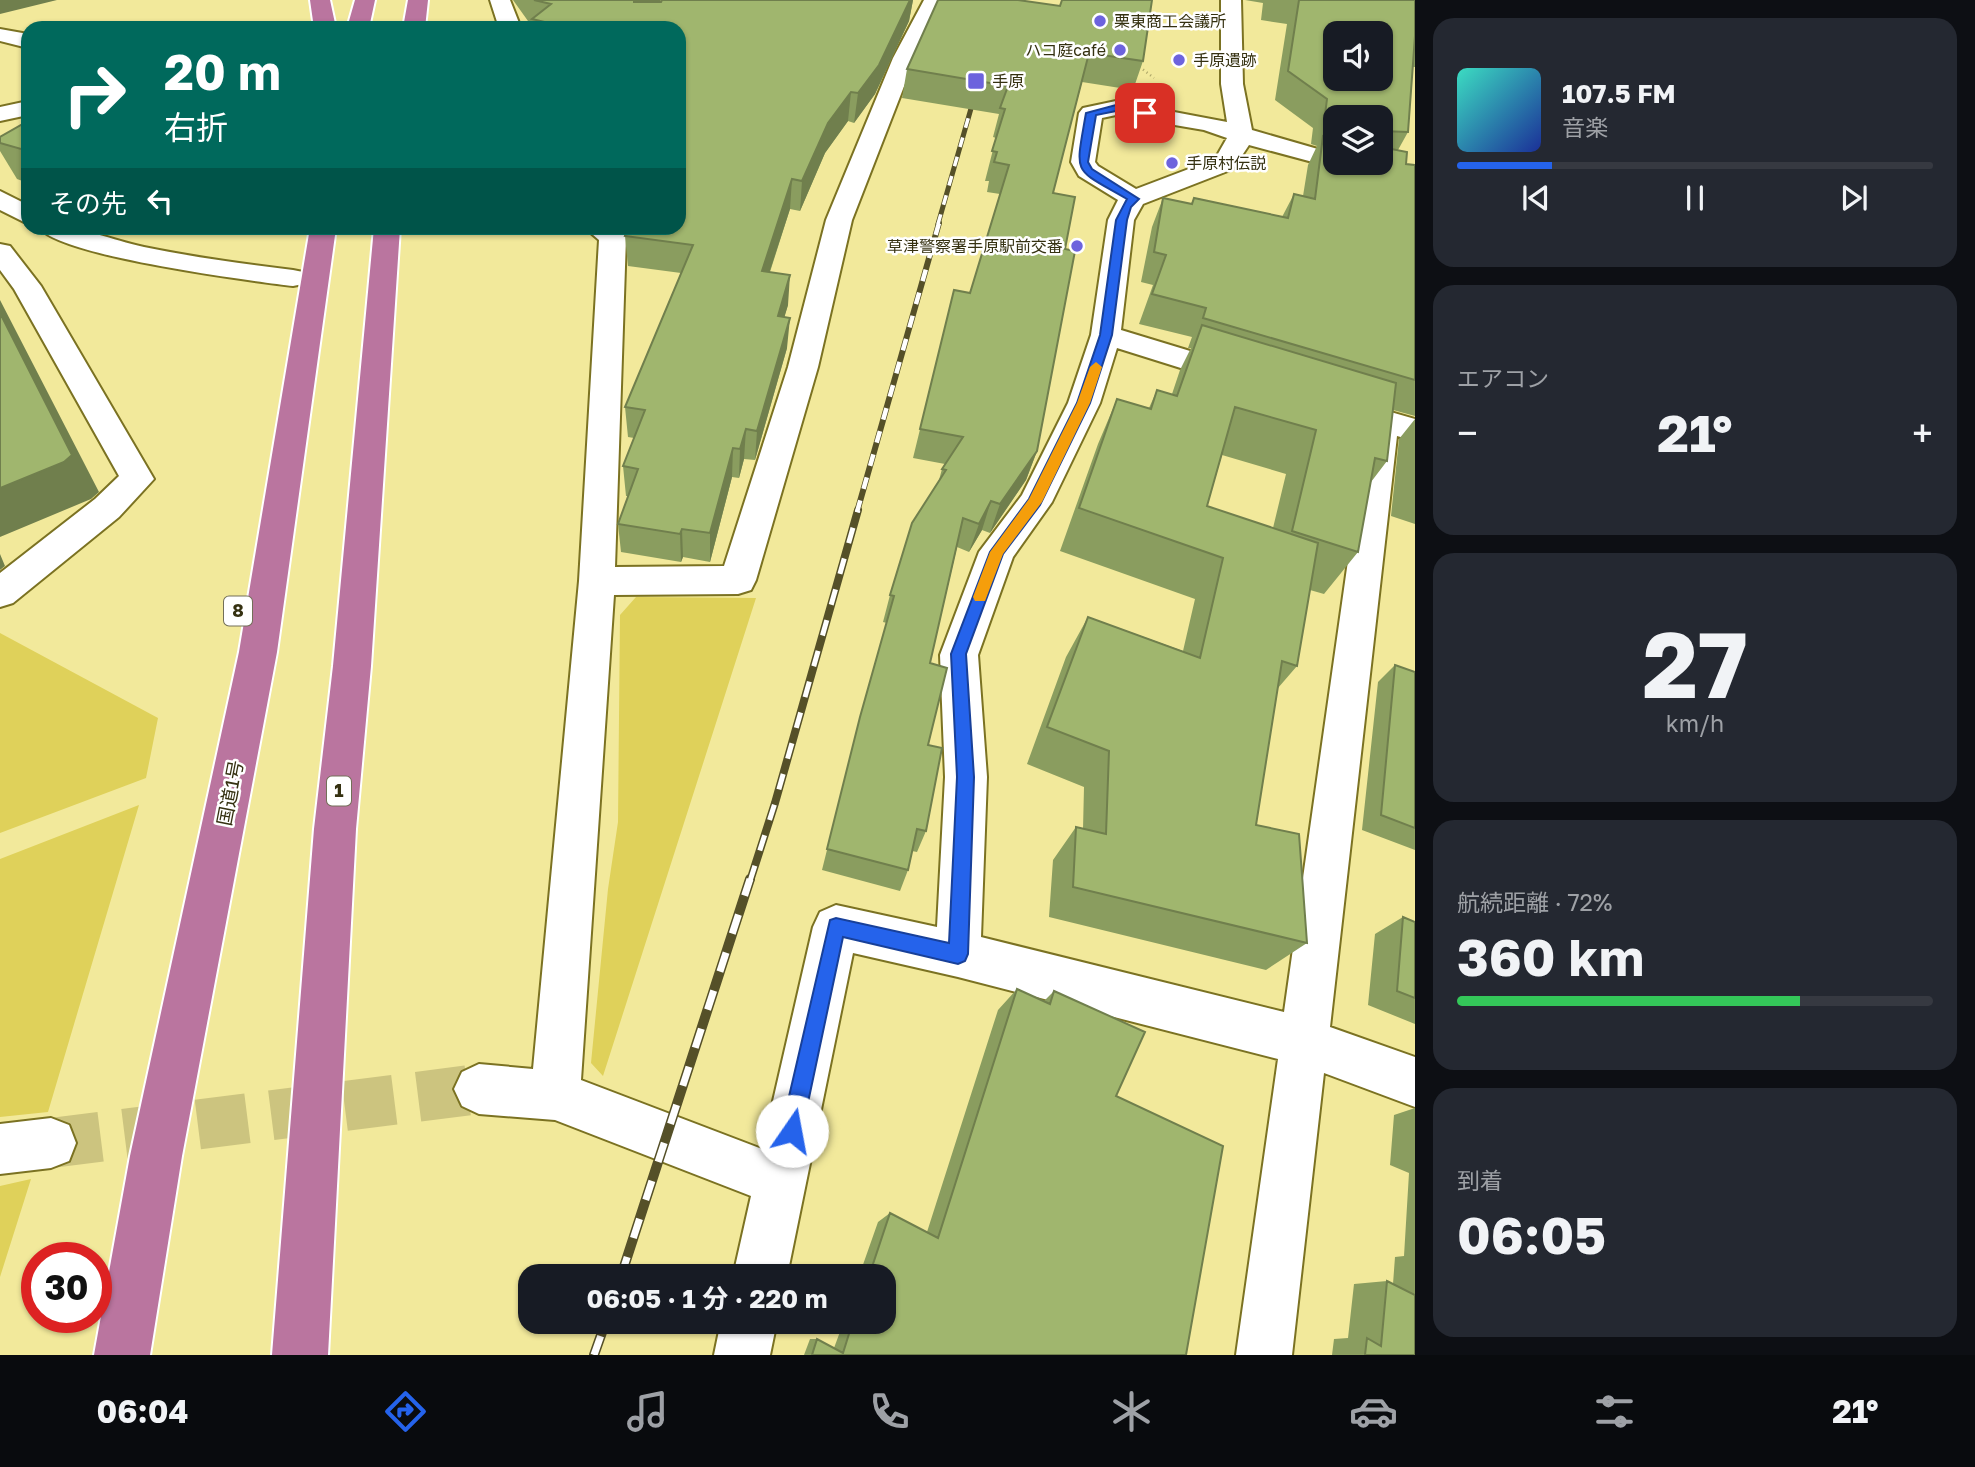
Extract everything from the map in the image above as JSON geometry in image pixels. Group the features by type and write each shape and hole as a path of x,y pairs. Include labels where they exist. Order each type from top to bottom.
{"highway":[{"path":"320,0 324,21"},
{"path":"360,21 365,0"},
{"path":"415,21 418,0"},
{"name":"8","path":"220,843 231,654 302,235"},
{"name":"国道1号","path":"122,1355 156,1156 258,652 322,235"},
{"name":"1","path":"299,1355 335,829 352,666 386,235"}],"street":[{"path":"500,0 508,21"},
{"path":"1128,209 1224,164 1234,151 1241,134 1232,84 1231,0"},
{"path":"597,581 738,580 803,367 839,220 904,58 921,8"},
{"path":"0,35 21,40"},
{"path":"0,103 21,98"},
{"path":"1128,209 1087,171 1083,162 1091,113 1116,108 1209,124 1323,158"},
{"path":"0,114 21,110"},
{"path":"0,198 21,212"},
{"path":"958,954 966,777 959,654 997,552 1035,502 1084,403 1106,335 1128,209"},
{"path":"75,235 130,252 180,263 293,278"},
{"path":"555,1094 597,581 613,237 610,235"},
{"path":"0,252 27,286 137,478 107,508 0,593"},
{"path":"1106,335 1265,385"},
{"path":"1264,1355 1302,1041 1399,426 1317,401"},
{"path":"763,1264 836,927 958,954 1302,1041 1415,1082"},
{"path":"479,1088 555,1094 781,1182"},
{"path":"0,1149 51,1143"},
{"path":"742,1355 746,1334"}],"path":[{"path":"1129,60 1157,79"}],"shaded area":[{"path":"636,597 756,598 603,1076 591,1063 608,889 618,822 620,615"},
{"path":"0,633 158,718 146,778 0,833"},
{"path":"139,805 48,1112 0,1117 0,859"},
{"path":"31,1179 0,1277 0,1186"}],"building":[{"path":"534,0 910,0 879,65 858,93 851,92 828,123 802,181 792,179 762,271 790,275 778,316 790,318 757,431 746,429 740,449 733,448 710,533 682,529 680,534 618,524 638,469 623,466 645,410 625,407 693,245 625,236 686,235 686,21 532,19 551,4"},
{"path":"938,0 1018,0 1060,6 1062,0 1152,0 1143,61 1089,53 1053,193 1075,197 1065,249 1075,251 1037,451 1000,504 991,501 979,524 963,518 930,663 947,668 928,745 942,748 926,831 917,829 908,870 827,849 894,596 890,595 912,523 946,470 942,469 963,437 920,429 954,290 970,293 1009,165 994,162 997,152 992,151 1005,109 1000,108 1008,86 907,69"},
{"path":"1299,0 1415,0 1408,132 1393,131 1393,105 1326,105 1327,99 1288,71"},
{"path":"21,125 21,149 0,143 0,137"},
{"path":"1323,136 1323,175 1393,175 1393,149 1407,152 1406,164 1415,165 1415,380 1203,318 1206,308 1152,294 1166,255 1154,252 1163,198 1192,204 1194,198 1288,218 1294,194 1315,199"},
{"path":"0,313 72,455 64,462 0,488"},
{"path":"1202,325 1396,383 1387,461 1375,458 1358,552 1292,531 1316,430 1235,407 1207,506 1318,543 1297,666 1282,661 1256,825 1299,834 1307,943 1073,887 1076,827 1106,834 1109,751 1047,727 1088,617 1200,658 1223,558 1079,508 1117,399 1151,409 1157,390 1177,396"},
{"path":"1395,665 1415,672 1415,828 1381,815"},
{"path":"1403,917 1415,922 1415,998 1397,991"},
{"path":"1017,989 1050,1004 1054,991 1145,1032 1116,1096 1223,1146 1186,1355 812,1355 817,1339 843,1353 849,1334 896,1334 896,1264 873,1264 890,1213 938,1238"},
{"path":"1387,1281 1415,1295 1415,1355 1365,1355 1367,1338 1381,1346"}],"tunnel":[{"path":"51,1143 479,1089"}],"railway":[{"path":"938,224 976,91"},
{"path":"857,512 939,223"},
{"path":"750,881 775,803 858,510"},
{"path":"625,1264 750,879"},
{"path":"594,1355 601,1334"}],"slow traffic":[{"path":"980,597 997,552 1035,502 1084,403 1096,367"}],"place":[{"name":"栗東商工会議所","path":"1100,21"},
{"name":"ハコ庭café","path":"1120,50"},
{"name":"手原遺跡","path":"1179,60"},
{"name":"手原","path":"976,81"},
{"name":"手原村伝説","path":"1172,163"},
{"name":"草津警察署手原駅前交番","path":"1077,246"}],"route":[{"path":"792,1131 836,927 958,954 966,777 959,654 997,552 1035,502 1084,403 1106,335 1121,220 1126,206 1134,199 1087,171 1083,162 1091,113 1116,108 1145,113"}]}
